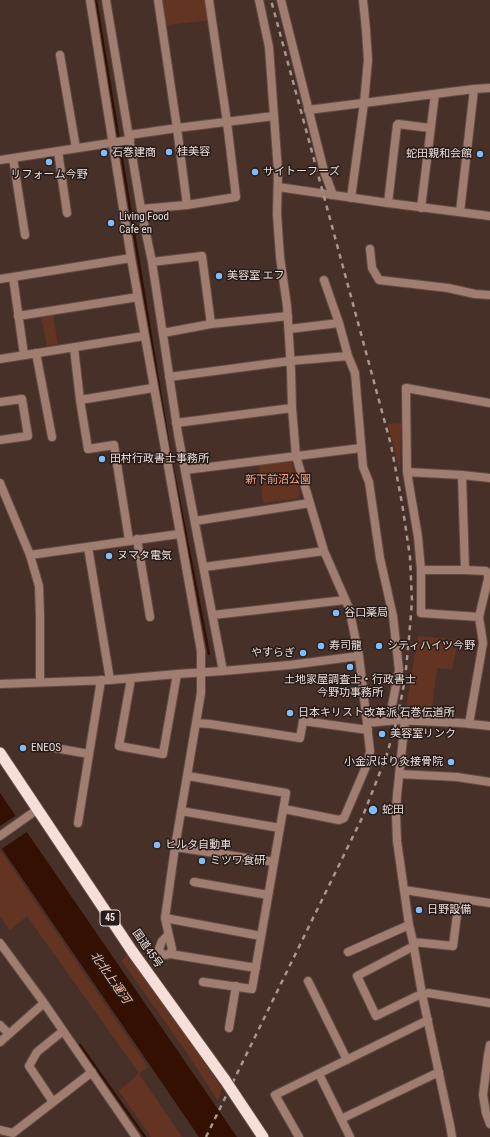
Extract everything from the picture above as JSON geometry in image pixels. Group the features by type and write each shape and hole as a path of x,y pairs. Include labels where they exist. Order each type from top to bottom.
{"highway":[{"name":"国道45号","path":"0,753 132,951 225,1080 263,1137"}],"street":[{"path":"90,0 141,209 152,262 176,423 204,567 222,671"},
{"path":"106,0 123,140 131,258 201,651 201,693 175,847 165,918 172,949 170,954"},
{"path":"158,0 187,205"},
{"path":"141,209 187,205 236,197 227,122 209,0"},
{"path":"259,0 269,47 278,171 277,214 280,257 288,316 292,408 296,456 324,551 349,608 359,656 370,751 368,762 344,818 339,820 284,809"},
{"path":"281,0 324,171 333,195"},
{"path":"351,198 364,103 368,60 363,0"},
{"path":"60,55 76,148"},
{"path":"308,110 490,88"},
{"path":"460,212 474,89"},
{"path":"421,208 435,94"},
{"path":"0,160 123,140 177,128 274,116"},
{"path":"388,203 397,125 430,128"},
{"path":"58,151 67,213"},
{"path":"13,158 25,235"},
{"path":"278,187 421,208 490,216"},
{"path":"370,249 372,268 379,280 441,286 490,296"},
{"path":"152,262 202,256 210,324"},
{"path":"0,279 131,258"},
{"path":"12,277 24,355"},
{"path":"324,280 339,323 348,356 355,373 363,467 369,482 380,558 393,616 399,670 389,720"},
{"path":"18,316 138,297"},
{"path":"163,333 210,324 288,316"},
{"path":"289,329 339,323"},
{"path":"0,359 144,336"},
{"path":"74,348 88,449 114,445 150,617"},
{"path":"36,353 52,437"},
{"path":"169,377 290,361 348,356"},
{"path":"80,400 154,388"},
{"path":"479,617 421,614 421,570 418,537 407,472 406,388 490,403"},
{"path":"0,402 22,399 28,436 0,440"},
{"path":"176,423 292,408"},
{"path":"185,470 361,448"},
{"path":"407,472 490,478"},
{"path":"462,475 465,570"},
{"path":"0,483 30,555 39,586 40,682"},
{"path":"195,521 310,503"},
{"path":"30,555 179,534"},
{"path":"88,547 110,680"},
{"path":"204,567 324,551"},
{"path":"421,570 486,571 488,575 479,617 483,643 469,724"},
{"path":"212,615 345,600"},
{"path":"0,684 131,679 290,665 359,656"},
{"path":"131,679 119,746 163,754 177,674"},
{"path":"78,823 101,680"},
{"path":"196,723 300,738 303,721 368,726 389,720 404,720 490,726"},
{"path":"404,720 396,814 397,841 409,925 452,1137"},
{"path":"44,746 90,754"},
{"path":"399,774 457,777 490,782"},
{"path":"188,776 286,793 252,989 203,982"},
{"path":"0,836 38,808"},
{"path":"181,811 280,828"},
{"path":"175,847 274,862"},
{"path":"194,882 268,894"},
{"path":"404,890 490,903"},
{"path":"460,898 453,946 414,944 357,976 376,1016 422,994 428,993 490,1003"},
{"path":"165,918 261,936"},
{"path":"348,952 409,925"},
{"path":"168,935 162,941 159,949 160,953 165,956 170,954 256,968"},
{"path":"2,947 44,1003 92,1072 133,1135"},
{"path":"308,981 347,1060"},
{"path":"229,1028 236,986"},
{"path":"0,1042 44,1003"},
{"path":"299,1137 275,1095 428,1020"},
{"path":"0,1024 9,1034"},
{"path":"53,1102 29,1066 37,1052 63,1031"},
{"path":"490,1045 483,1095 486,1113 490,1124"},
{"path":"0,1130 13,1133 92,1072"},
{"path":"341,1119 439,1072"},
{"path":"319,1074 350,1137"}],"green space":[{"path":"163,0 207,0 210,20 167,25"},
{"path":"53,315 58,344 47,346 41,316"},
{"path":"401,423 400,471 388,424"},
{"name":"新下前沼公園","path":"288,460 292,463 300,493 298,498 263,503 259,464"},
{"path":"418,636 458,640 452,669 437,668 431,716 405,715"},
{"path":"0,850 148,1067 139,1074 182,1137 151,1137 119,1091 139,1073 27,916 10,930 0,916"},
{"path":"129,953 222,1088 218,1101 187,1053 122,961"}],"water":[{"name":"北北上運河","path":"0,793 237,1137 199,1137 0,846"}],"pier":[{"path":"17,815 28,831 0,850 0,826"}],"waterway":[{"path":"96,0 170,453 209,654"},
{"path":"80,1045 145,1137"}],"railway":[{"path":"206,1137 362,818 386,757 397,720 405,679 412,601 410,557 391,445 271,0"}],"place":[{"name":"桂美容","path":"169,152"},
{"name":"石巻建商","path":"104,153"},
{"name":"蛇田親和会館","path":"480,154"},
{"name":"リフォーム今野","path":"49,162"},
{"name":"サイトーフーズ","path":"255,172"},
{"name":"Living Food Cafe en","path":"111,223"},
{"name":"美容室 エフ","path":"219,276"},
{"name":"田村行政書士事務所","path":"102,459"},
{"name":"ヌマタ電気","path":"109,556"},
{"name":"谷口薬局","path":"336,613"},
{"name":"寿司龍","path":"321,646"},
{"name":"シティハイツ今野","path":"379,646"},
{"name":"やすらぎ","path":"303,653"},
{"name":"土地家屋調査士・行政書士 今野功事務所","path":"350,667"},
{"name":"日本キリスト改革派 石巻伝道所","path":"290,713"},
{"name":"美容室リンク","path":"382,734"},
{"name":"ENEOS","path":"23,748"},
{"name":"小金沢はり灸接骨院","path":"451,762"},
{"name":"蛇田","path":"373,810"},
{"name":"ヒルタ自動車","path":"157,845"},
{"name":"ミツワ食研","path":"202,861"},
{"name":"日野設備","path":"419,910"}]}
